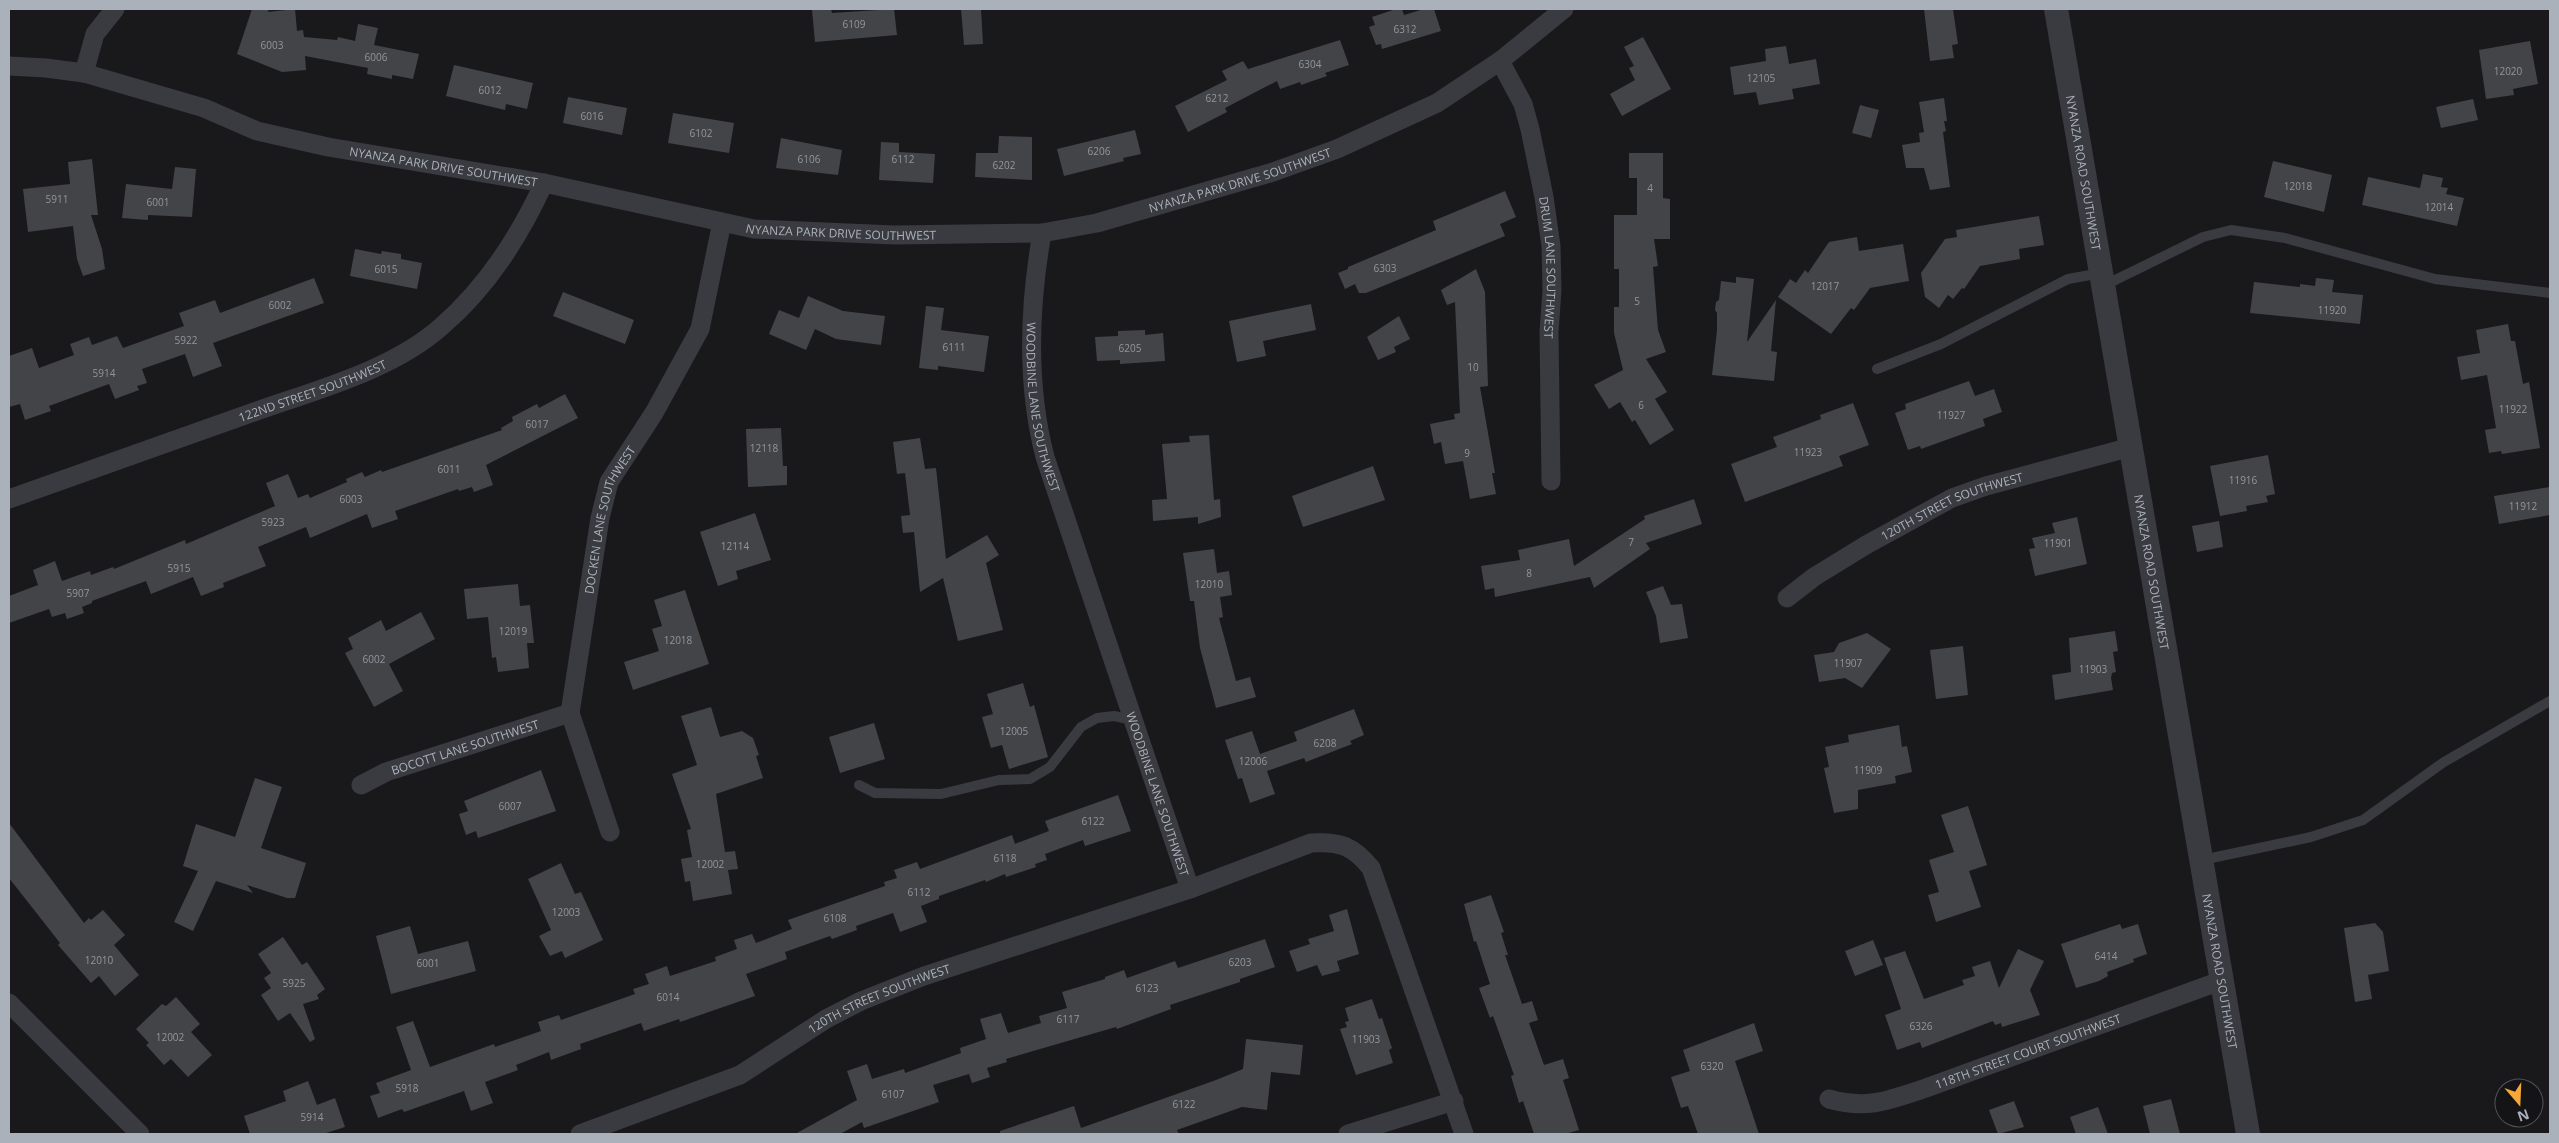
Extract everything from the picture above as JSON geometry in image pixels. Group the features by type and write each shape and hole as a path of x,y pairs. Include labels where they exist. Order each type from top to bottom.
{"street":[{"path":"84,73 95,34 115,9"},
{"name":"NYANZA PARK DRIVE SOUTHWEST","path":"9,66 84,73 204,108 257,131 328,147 544,182 754,229 894,235 1042,233 1097,223 1270,173 1337,149 1437,103 1500,61 1564,9"},
{"name":"NYANZA ROAD SOUTHWEST","path":"2056,9 2248,1134"},
{"name":"DRUM LANE SOUTHWEST","path":"1500,61 1523,104 1530,129 1544,196 1551,246 1552,290 1549,332 1551,481"},
{"name":"122ND STREET SOUTHWEST","path":"9,499 320,388 397,356 441,327 489,277 513,243 544,182"},
{"name":"DOCKEN LANE SOUTHWEST","path":"610,832 570,713 600,518 609,482 654,413 700,329 722,222"},
{"name":"WOODBINE LANE SOUTHWEST","path":"1042,233 1035,273 1031,375 1037,428 1045,457 1190,889 1311,843 1330,842 1359,854 1371,868 1378,885 1464,1134"},
{"name":"120TH STREET SOUTHWEST","path":"1787,598 1814,577 1866,545 1952,498 1986,486 2131,447"},
{"name":"BOCOTT LANE SOUTHWEST","path":"362,785 386,772 570,713"},
{"name":"120TH STREET SOUTHWEST","path":"580,1134 740,1075 826,1019 861,1001 924,976 1190,889"},
{"name":"118TH STREET COURT SOUTHWEST","path":"1829,1099 1863,1105 1880,1103 2223,980"},
{"path":"9,1003 140,1134"},
{"path":"1348,1134 1454,1101"}],"lane":[{"path":"1877,369 1941,344 2068,279 2102,280 2203,237 2231,230 2285,238 2435,279 2550,293"},
{"path":"2202,860 2311,837 2363,820 2444,762 2550,701"},
{"path":"859,785 875,793 941,794 999,780 1030,779 1050,767 1081,727 1098,718 1114,716 1133,720"}],"building":[{"path":"252,9 269,9 268,12 295,9 297,31 303,30 304,37 337,40 338,37 355,41 358,24 378,28 374,45 419,54 413,79 392,75 392,79 367,74 368,68 305,56 306,70 282,72 237,54"},
{"path":"831,9 832,13 894,9 897,35 815,42 812,10"},
{"path":"961,9 981,9 983,44 964,45"},
{"path":"1396,9 1402,9 1404,15 1424,9 1434,9 1441,31 1382,49 1381,44 1376,45 1369,27 1375,25 1372,17"},
{"path":"1924,9 1953,9 1958,44 1952,45 1954,58 1930,61"},
{"path":"1643,37 1671,89 1622,116 1610,94 1635,80 1629,68 1634,66 1624,47"},
{"path":"1340,40 1349,65 1325,73 1327,76 1301,85 1300,82 1280,89 1277,81 1225,108 1227,112 1188,132 1175,106 1227,80 1222,71 1243,61 1248,69"},
{"path":"2530,41 2538,84 2513,89 2514,95 2486,99 2479,50"},
{"path":"1786,46 1789,64 1816,59 1820,84 1792,89 1794,99 1759,105 1756,92 1734,95 1730,67 1766,61 1765,49"},
{"path":"454,65 533,83 527,109 506,104 505,110 446,96"},
{"path":"568,97 627,108 622,135 563,123"},
{"path":"1944,98 1947,121 1944,121 1946,131 1943,132 1950,187 1930,190 1924,168 1906,168 1902,145 1920,142 1919,133 1924,132 1919,102"},
{"path":"2473,99 2478,120 2441,128 2436,107"},
{"path":"1860,105 1879,110 1871,138 1852,133"},
{"path":"673,113 734,123 729,153 668,143"},
{"path":"1135,130 1141,154 1123,158 1124,161 1064,176 1057,149"},
{"path":"999,136 1032,137 1032,180 975,177 976,153 998,153"},
{"path":"781,138 842,150 838,175 776,168"},
{"path":"881,142 899,143 899,152 935,154 933,183 879,180"},
{"path":"1629,153 1663,153 1663,198 1670,199 1670,239 1654,239 1658,266 1653,267 1658,330 1666,352 1646,359 1667,392 1655,399 1674,430 1650,445 1635,420 1632,422 1620,402 1609,409 1594,385 1623,370 1614,333 1614,307 1619,307 1619,269 1614,269 1614,215 1637,215 1637,178 1629,178"},
{"path":"92,159 98,215 91,215 102,249 105,269 83,276 77,259 73,226 28,232 23,189 70,184 68,162"},
{"path":"2273,161 2332,175 2324,212 2264,197"},
{"path":"175,167 196,169 192,217 148,215 148,220 122,218 126,184 172,189"},
{"path":"2423,174 2443,178 2441,187 2448,188 2446,194 2464,198 2457,226 2362,205 2368,177 2420,188"},
{"path":"1505,191 1516,217 1500,224 1505,236 1366,293 1359,293 1355,284 1345,289 1338,273 1436,230 1433,221"},
{"path":"2039,216 2044,245 2019,249 2020,259 1980,266 1964,289 1962,288 1953,299 1948,295 1939,308 1925,297 1921,273 1945,239 1957,237 1956,230"},
{"path":"1857,237 1859,251 1903,244 1909,281 1870,288 1854,310 1851,308 1831,334 1778,297 1790,279 1796,283 1805,270 1808,273 1829,242"},
{"path":"355,249 381,254 382,251 401,254 401,259 422,263 417,289 350,276"},
{"path":"1476,269 1485,292 1488,386 1480,387 1495,473 1492,473 1496,494 1470,499 1463,461 1445,464 1441,442 1434,444 1430,424 1455,419 1454,414 1460,413 1455,302 1447,305 1441,290"},
{"path":"1736,277 1754,279 1747,342 1776,300 1771,351 1777,352 1774,381 1712,375 1717,330 1717,313 1715,310 1716,302 1719,300 1721,281 1736,283"},
{"path":"314,278 324,303 213,343 222,366 193,377 185,354 142,369 147,383 137,386 139,390 115,399 109,384 49,406 51,411 25,420 20,404 9,407 9,356 32,348 39,368 74,355 70,344 89,337 92,345 117,336 123,348 184,326 179,313 215,300 220,313"},
{"path":"2316,278 2334,280 2332,292 2363,295 2360,324 2250,313 2254,282 2300,287 2300,284 2315,286"},
{"path":"563,292 634,320 625,344 553,316"},
{"path":"808,296 843,311 885,316 881,345 836,339 815,329 806,350 769,334 779,310 799,318"},
{"path":"1311,304 1316,330 1263,341 1266,356 1237,362 1229,321"},
{"path":"926,306 944,308 941,330 989,336 984,372 938,366 938,370 919,368"},
{"path":"1399,316 1410,339 1394,347 1396,352 1378,360 1367,337"},
{"path":"2508,324 2511,341 2515,341 2523,384 2529,382 2540,448 2502,454 2501,451 2489,453 2485,430 2496,428 2487,375 2461,380 2457,357 2480,353 2476,330"},
{"path":"1145,330 1145,335 1163,333 1165,361 1120,364 1120,360 1097,361 1095,337 1118,336 1118,331"},
{"path":"1969,381 1975,396 1994,389 2002,412 1983,419 1985,426 1921,449 1920,446 1908,450 1895,413 1906,409 1905,404"},
{"path":"565,394 578,418 486,465 493,485 474,492 472,487 459,491 458,489 395,511 398,519 372,528 367,514 310,538 306,527 258,547 266,566 223,583 224,587 201,596 193,577 151,594 146,581 92,601 92,603 82,607 84,613 67,619 65,613 52,617 49,609 9,623 9,596 38,585 33,570 55,561 62,581 90,571 91,575 113,567 114,569 185,540 186,544 275,506 266,483 288,474 298,498 308,494 310,498 347,482 346,479 362,472 365,477 381,470 382,472 502,430 501,428 513,421 512,417 537,404 539,408"},
{"path":"1853,403 1869,445 1839,456 1843,466 1745,502 1731,464 1777,447 1773,437 1821,419 1820,415"},
{"path":"781,428 783,466 787,466 787,485 748,487 746,429"},
{"path":"1209,435 1214,500 1220,499 1221,517 1198,524 1198,517 1153,521 1152,500 1167,499 1162,444 1190,442 1189,436"},
{"path":"920,438 925,469 936,468 946,559 987,535 999,555 986,563 1003,630 958,641 943,578 920,592 914,532 903,533 901,516 910,515 905,473 897,474 893,442"},
{"path":"2268,455 2275,494 2266,496 2268,502 2246,506 2247,511 2220,516 2210,466"},
{"path":"1373,466 1385,500 1303,527 1292,496"},
{"path":"2550,487 2550,515 2499,524 2494,496"},
{"path":"1694,499 1702,524 1646,543 1650,549 1594,588 1590,577 1495,597 1494,588 1485,590 1481,566 1520,560 1518,550 1569,539 1574,566 1645,519 1644,516"},
{"path":"755,513 771,560 736,571 738,579 718,586 700,532"},
{"path":"2077,517 2087,564 2035,576 2029,549 2035,548 2032,538 2055,533 2052,523"},
{"path":"2219,521 2223,547 2197,552 2192,526"},
{"path":"1214,549 1217,573 1229,571 1232,595 1220,597 1223,617 1219,618 1236,681 1250,677 1256,697 1216,708 1200,648 1194,601 1190,601 1183,553"},
{"path":"518,584 520,606 530,605 534,643 527,643 529,668 498,672 496,657 492,658 488,617 467,619 464,589"},
{"path":"1663,586 1671,605 1682,604 1688,638 1660,643 1656,616 1646,592"},
{"path":"685,590 709,664 633,690 624,662 659,651 652,629 662,626 654,600"},
{"path":"421,612 435,639 389,664 403,691 374,707 345,653 353,649 348,638 381,620 386,631"},
{"path":"2115,631 2118,651 2113,652 2116,672 2112,673 2111,678 2113,690 2055,700 2052,675 2071,672 2069,638"},
{"path":"1867,633 1891,649 1862,688 1845,678 1819,682 1814,655 1834,652 1839,643"},
{"path":"1963,646 1968,695 1936,699 1930,650"},
{"path":"1023,683 1030,707 1034,705 1048,757 1009,769 1002,745 991,748 982,717 993,714 987,694"},
{"path":"711,707 720,737 742,731 753,738 759,755 756,756 763,778 716,794 725,852 735,851 738,869 728,870 732,894 693,901 690,881 685,882 681,859 692,857 687,830 691,829 672,774 697,765 681,716"},
{"path":"1354,709 1364,735 1350,741 1352,744 1306,762 1304,758 1267,771 1275,794 1250,803 1242,778 1238,779 1225,740 1252,731 1260,754 1297,741 1294,732"},
{"path":"874,723 885,759 840,773 829,737"},
{"path":"1899,725 1902,747 1907,746 1912,772 1895,776 1896,783 1858,790 1858,809 1834,813 1824,768 1829,767 1825,747 1849,742 1848,735"},
{"path":"541,770 556,811 478,838 476,831 466,835 459,814 468,811 464,801"},
{"path":"255,778 282,787 261,848 306,863 295,898 287,898 247,885 253,893 216,881 193,931 174,922 198,871 183,866 196,824 235,837"},
{"path":"1118,795 1131,831 1085,846 1083,840 1045,854 1047,860 1035,864 1036,867 1006,877 1005,874 986,882 985,880 939,896 939,899 921,906 927,922 900,932 893,913 856,926 857,930 832,939 830,936 785,952 787,959 746,974 755,996 680,1022 679,1019 644,1031 641,1023 580,1044 581,1049 551,1060 549,1052 516,1065 518,1070 485,1082 493,1103 471,1111 464,1091 404,1112 402,1109 378,1118 370,1096 380,1093 376,1083 411,1070 396,1027 413,1021 430,1067 494,1044 495,1047 541,1031 538,1022 559,1015 561,1020 635,994 633,989 649,984 645,974 667,966 670,976 716,961 715,957 737,949 734,940 752,934 756,943 792,929 788,920 885,886 884,882 897,878 894,870 917,862 920,869 1012,835 1015,844 1049,831 1045,821"},
{"path":"1968,806 1987,865 1969,871 1981,907 1936,922 1928,895 1939,892 1929,860 1954,852 1941,815"},
{"path":"9,823 84,923 103,910 125,935 114,945 139,975 115,996 99,976 91,983 58,945 60,943 9,878"},
{"path":"561,863 575,894 581,892 603,940 565,958 562,951 550,956 539,936 551,930 528,879"},
{"path":"1491,895 1504,932 1501,933 1508,955 1505,955 1522,1004 1532,1001 1538,1020 1529,1023 1544,1065 1563,1059 1569,1078 1563,1080 1579,1130 1565,1134 1534,1134 1523,1101 1519,1103 1511,1076 1514,1075 1493,1016 1490,1018 1479,988 1490,984 1476,941 1474,942 1464,904"},
{"path":"1347,909 1359,954 1337,961 1340,971 1322,976 1317,965 1297,972 1289,951 1310,944 1308,939 1334,931 1329,915"},
{"path":"2375,923 2383,932 2389,971 2368,975 2372,999 2355,1002 2344,928"},
{"path":"2120,924 2122,929 2138,924 2147,954 2133,959 2134,962 2107,972 2108,976 2099,981 2076,988 2061,944"},
{"path":"410,926 418,954 468,941 476,971 391,994 376,936"},
{"path":"283,937 302,965 307,962 325,989 317,995 319,999 303,1004 315,1039 310,1042 290,1013 278,1021 261,995 271,988 264,978 271,973 258,954"},
{"path":"1265,939 1275,967 1240,979 1240,982 1170,1005 1171,1009 1117,1029 1116,1027 1006,1059 1007,1062 987,1068 990,1077 972,1083 969,1074 933,1085 939,1102 864,1128 862,1122 840,1134 795,1134 857,1100 847,1071 867,1064 872,1079 904,1069 905,1073 961,1053 960,1048 986,1039 980,1019 1001,1013 1008,1033 1041,1023 1039,1016 1067,1008 1062,992 1105,979 1105,977 1124,970 1127,978 1175,961 1178,968"},
{"path":"1873,940 1883,965 1855,976 1845,951"},
{"path":"2018,949 2044,961 2030,990 2040,1015 2002,1027 2001,1023 1995,1025 1993,1021 1922,1048 1920,1042 1897,1050 1885,1015 1901,1009 1884,958 1905,951 1924,999 1964,985 1962,980 1975,976 1972,967 1990,961 1999,988"},
{"path":"176,997 200,1024 191,1032 212,1055 188,1077 171,1059 164,1065 146,1045 149,1043 136,1029 162,1004 166,1006"},
{"path":"1372,999 1379,1019 1382,1018 1392,1048 1389,1050 1393,1063 1356,1075 1340,1029 1347,1027 1345,1022 1349,1021 1345,1008"},
{"path":"1754,1023 1763,1051 1735,1061 1759,1134 1698,1134 1688,1106 1681,1108 1671,1077 1690,1071 1683,1050"},
{"path":"1246,1039 1303,1045 1300,1075 1271,1072 1267,1110 1242,1107 1177,1130 1179,1134 1000,1134 1000,1131 1074,1106 1081,1128 1216,1080 1243,1069"},
{"path":"308,1081 317,1105 335,1098 345,1127 323,1134 250,1134 244,1116 286,1101 283,1091"},
{"path":"2171,1099 2180,1134 2150,1134 2143,1106"},
{"path":"2014,1101 2024,1127 1998,1134 1989,1110"},
{"path":"2098,1107 2108,1134 2076,1134 2070,1117"}]}
